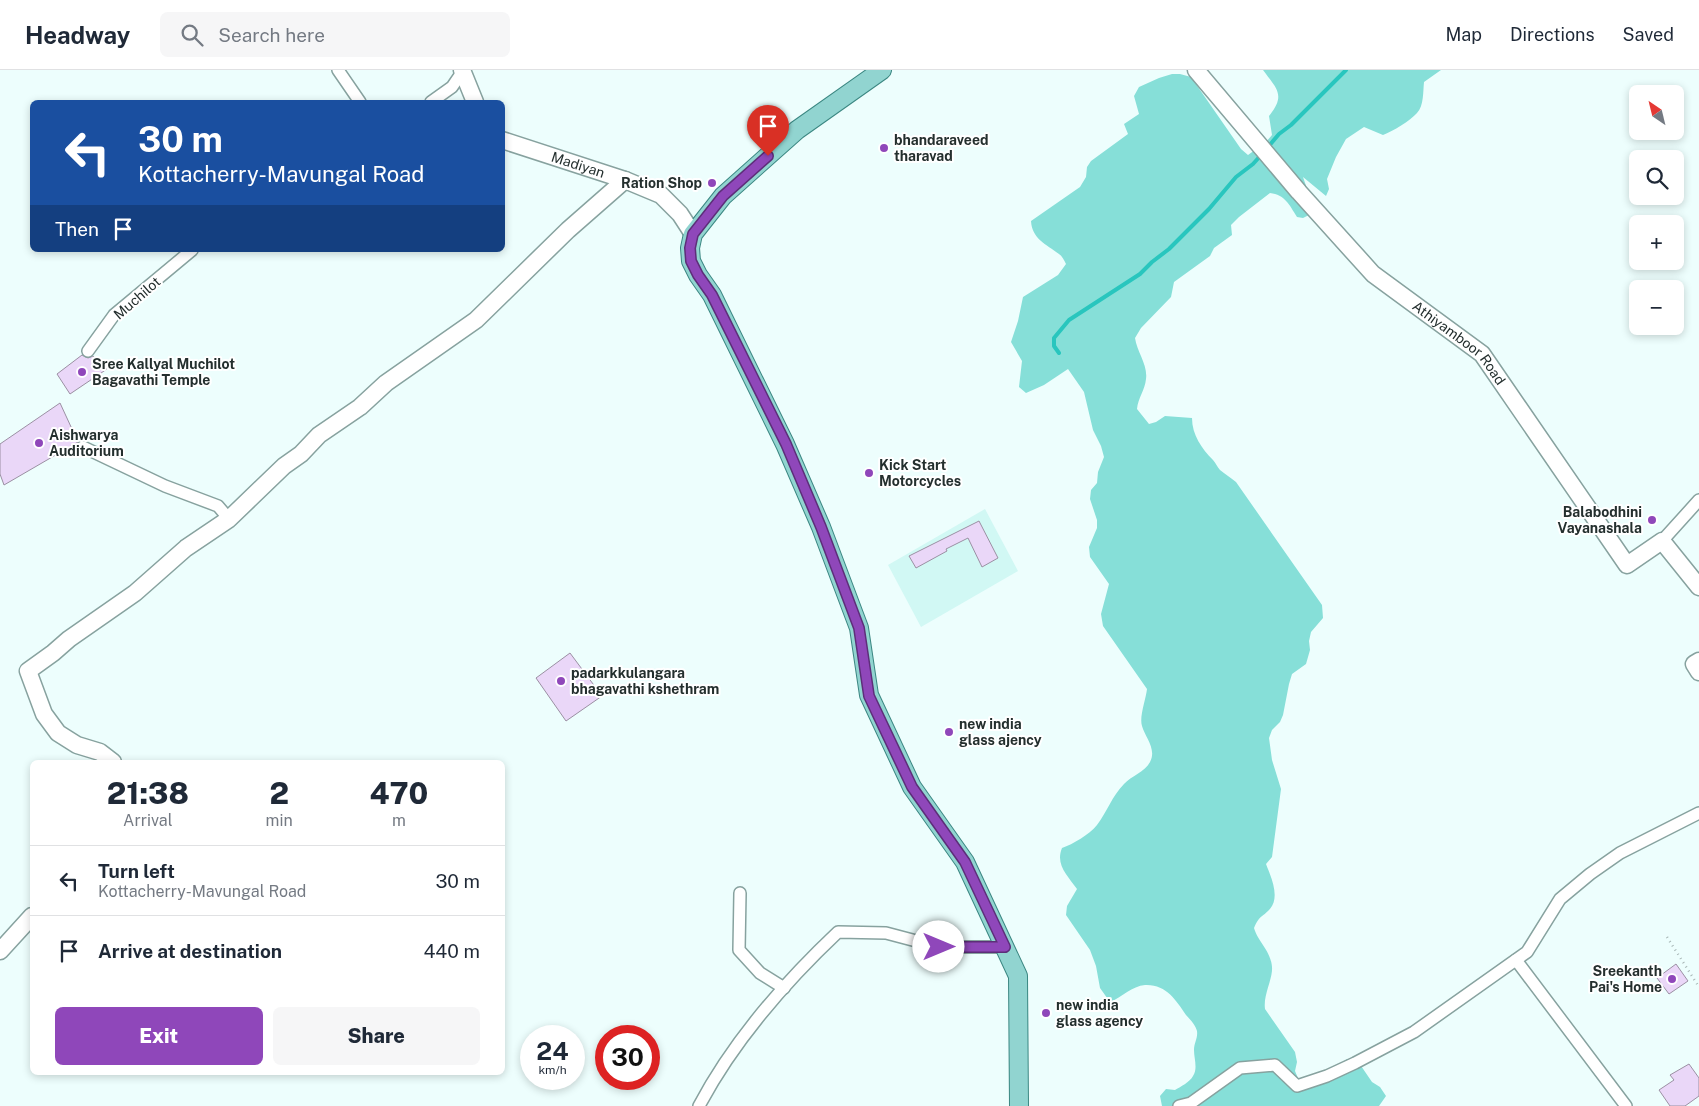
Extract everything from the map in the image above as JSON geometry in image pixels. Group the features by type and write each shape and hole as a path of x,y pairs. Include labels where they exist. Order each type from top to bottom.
{"main road":[{"path":"882,70 797,130 723,196 693,234 690,248 691,261 712,295 786,444 821,527 859,628 869,696 912,787 965,862 1018,976 1019,1106"}],"street":[{"path":"338,70 359,100"},
{"path":"434,100 452,88 462,70"},
{"path":"462,70 474,100"},
{"name":"Athiyamboor Road","path":"1196,70 1273,162 1373,274 1482,354 1627,564 1662,541"},
{"name":"Madiyan","path":"505,141 625,180 661,195 680,214 693,234"},
{"path":"110,760 100,752 77,745 58,733 44,714 28,671 69,639 135,593 186,548 229,519 284,466 301,454 320,435 360,407 386,383 476,320 568,230 625,180"},
{"name":"Muchilot","path":"88,351 114,316 190,252"},
{"path":"83,447 166,486 218,506 229,519"},
{"path":"1699,500 1662,541 1699,587"},
{"path":"1699,661 1694,664 1699,672"},
{"path":"1179,1106 1191,1103 1240,1068 1275,1065 1297,1086 1327,1076 1414,1032 1527,952 1560,899 1590,874 1620,853 1699,813"},
{"path":"740,893 740,950 760,973 784,988"},
{"path":"0,951 30,918"},
{"path":"699,1106 748,1029 810,959 838,932 886,933 939,947 1005,947"},
{"path":"1516,960 1626,1106"}],"path":[{"path":"1667,937 1699,987"}],"shaded area":[{"path":"1263,70 1441,70 1424,82 1421,106 1417,113 1406,122 1383,135 1364,127 1346,139 1327,179 1329,189 1326,196 1303,177 1315,212 1303,218 1297,217 1283,198 1270,193 1231,225 1232,235 1214,248 1210,256 1174,282 1171,297 1141,328 1135,338 1146,374 1137,409 1149,424 1165,416 1192,418 1196,436 1205,451 1220,470 1236,482 1322,605 1323,618 1311,632 1310,650 1306,664 1292,674 1283,715 1280,722 1272,730 1269,738 1272,760 1281,789 1272,857 1266,864 1275,894 1273,905 1259,919 1254,928 1267,951 1272,967 1265,998 1265,1009 1295,1052 1297,1062 1295,1071 1300,1083 1308,1086 1347,1059 1357,1060 1372,1082 1380,1087 1386,1096 1379,1106 1162,1106 1160,1096 1166,1089 1175,1090 1192,1078 1196,1067 1194,1047 1197,1031 1195,1027 1170,994 1159,987 1152,985 1140,986 1110,1002 1100,988 1096,966 1090,950 1066,915 1067,906 1077,889 1061,865 1060,854 1062,848 1081,839 1094,829 1120,789 1127,781 1148,765 1152,752 1141,722 1147,689 1103,626 1101,614 1109,584 1090,557 1089,547 1097,528 1097,520 1090,499 1091,490 1097,483 1098,472 1104,457 1093,430 1084,392 1068,369 1044,385 1026,393 1019,387 1022,361 1011,342 1023,297 1058,275 1066,264 1060,255 1037,237 1031,221 1080,187 1086,177 1087,167 1091,161 1128,134 1124,124 1139,114 1134,96 1139,87 1172,74 1191,77 1241,149 1248,155 1266,142 1272,135 1269,116 1277,103 1278,92"},
{"path":"985,509 1018,571 921,627 888,565"}],"building":[{"name":"Sree Kallyal Muchilot Bagavathi Temple","path":"82,355 88,358 93,356 107,369 70,394 57,374"},
{"name":"Aishwarya Auditorium","path":"60,403 78,442 4,485 0,474 0,444"},
{"path":"979,521 998,558 982,567 968,538 916,568 909,556"},
{"path":"570,653 602,696 566,721 536,678"},
{"name":"Sreekanth Pai's Home","path":"1676,964 1688,981 1669,994 1657,978"},
{"path":"1689,1064 1699,1078 1699,1096 1685,1106 1670,1106 1659,1090 1674,1080 1670,1075"}],"waterway":[{"path":"1268,147 1279,134 1291,125 1346,70"},
{"path":"1059,353 1054,346 1054,338 1069,320 1140,274 1169,249 1209,209 1236,177 1253,164 1262,154"}],"place":[{"name":"bhandaraveed tharavad","path":"884,148"},
{"name":"Ration Shop","path":"712,183"},
{"name":"Sree Kallyal Muchilot Bagavathi Temple","path":"82,372"},
{"name":"Aishwarya Auditorium","path":"39,443"},
{"name":"Kick Start Motorcycles","path":"869,473"},
{"name":"Balabodhini Vayanashala","path":"1652,520"},
{"name":"padarkkulangara bhagavathi kshethram","path":"561,681"},
{"name":"new india glass ajency","path":"949,732"},
{"name":"Sreekanth Pai's Home","path":"1672,979"},
{"name":"new india glass agency","path":"1046,1013"}],"route":[{"path":"768,156 723,196 693,234 690,248 691,261 712,295 786,444 821,527 859,628 869,696 912,787 965,862 1005,947 939,947"}]}
